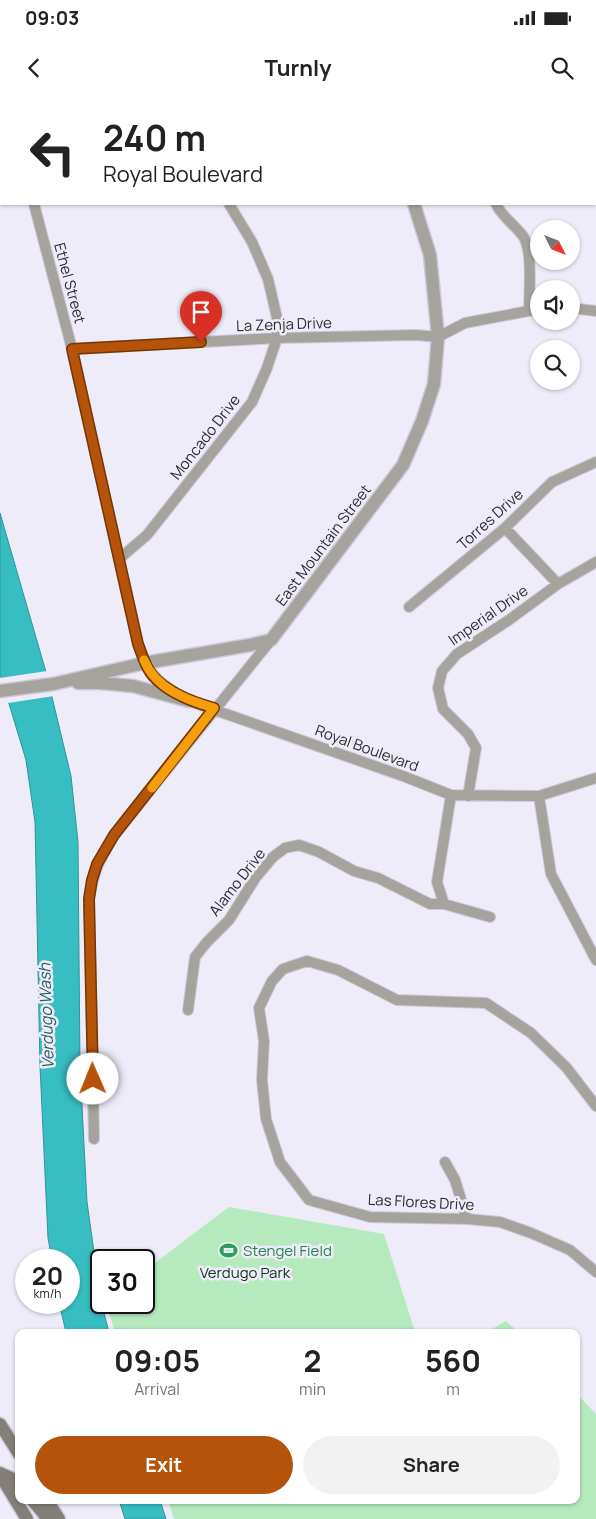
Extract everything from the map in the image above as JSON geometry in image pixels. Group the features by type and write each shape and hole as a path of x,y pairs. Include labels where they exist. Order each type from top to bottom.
{"main road":[{"path":"0,1424 15,1448"},
{"path":"0,1474 11,1478 15,1482"},
{"path":"0,1474 15,1499"},
{"path":"18,1504 27,1519"},
{"path":"35,1504 40,1511 52,1517"},
{"path":"48,1504 52,1517"}],"street":[{"name":"Ethel Street","path":"34,205 72,349 138,644 145,663"},
{"name":"Moncado Drive","path":"120,559 147,535 252,402 278,338 277,318 268,279 252,242 231,205"},
{"name":"East Mountain Street","path":"270,640 403,466 422,422 434,384 438,337 430,255 414,205"},
{"path":"497,205 504,216 524,237 528,250 531,280"},
{"path":"580,309 596,311"},
{"path":"438,337 465,323 530,310"},
{"name":"La Zenja Drive","path":"72,349 278,338 416,334 438,337"},
{"name":"Torres Drive","path":"409,606 506,528 552,482 596,462"},
{"path":"506,528 558,584"},
{"name":"Imperial Drive","path":"468,796 476,748 468,734 443,709 438,688 442,672 457,654 558,584 596,562"},
{"path":"1,691 53,684 145,663 270,640"},
{"path":"94,1139 89,899 97,864 114,835 270,640"},
{"name":"Royal Boulevard","path":"145,663 153,676 167,688 190,701 403,776 451,796 539,796 596,778"},
{"path":"53,684 100,683 133,686 190,701"},
{"path":"444,904 437,882 451,796"},
{"path":"539,796 551,874 596,960"},
{"name":"Alamo Drive","path":"188,1010 195,957 229,920 256,877 273,857 286,848 299,845 319,852 354,871 378,878 430,904 444,904 490,917"},
{"name":"Las Flores Drive","path":"596,1106 566,1067 532,1033 486,1004 397,1000 338,970 307,961 283,969 272,981 259,1008 264,1041 262,1080 266,1119 280,1162 309,1200 370,1217 414,1219 468,1218 500,1222 570,1250 596,1272"},
{"path":"445,1162 455,1180 468,1218"}],"green space":[{"name":"Verdugo Park","path":"229,1207 384,1234 414,1329 114,1329 109,1314 155,1314 155,1263"},
{"path":"506,1321 515,1329 492,1329"},
{"path":"580,1397 596,1414 596,1519 174,1519 169,1504 580,1504"}],"water":[{"name":"Verdugo Wash","path":"0,513 46,672 71,776 78,842 80,1068 87,1202 94,1249 90,1249 90,1314 104,1314 108,1329 65,1329 62,1314 80,1314 80,1249 50,1249 48,1238 40,1066 35,822 26,760 0,674"},
{"path":"120,1504 161,1504 166,1519 125,1519"}],"pier":[{"path":"47,671 54,696 8,703 0,678"}],"slow traffic":[{"path":"144,660 152,674 167,688 190,701 214,708 152,788"}],"place":[{"name":"Stengel Field","path":"229,1250"}],"route":[{"path":"93,1079 89,899 97,864 114,835 214,708 190,701 167,688 152,674 145,663 138,644 72,349 201,342"}]}
